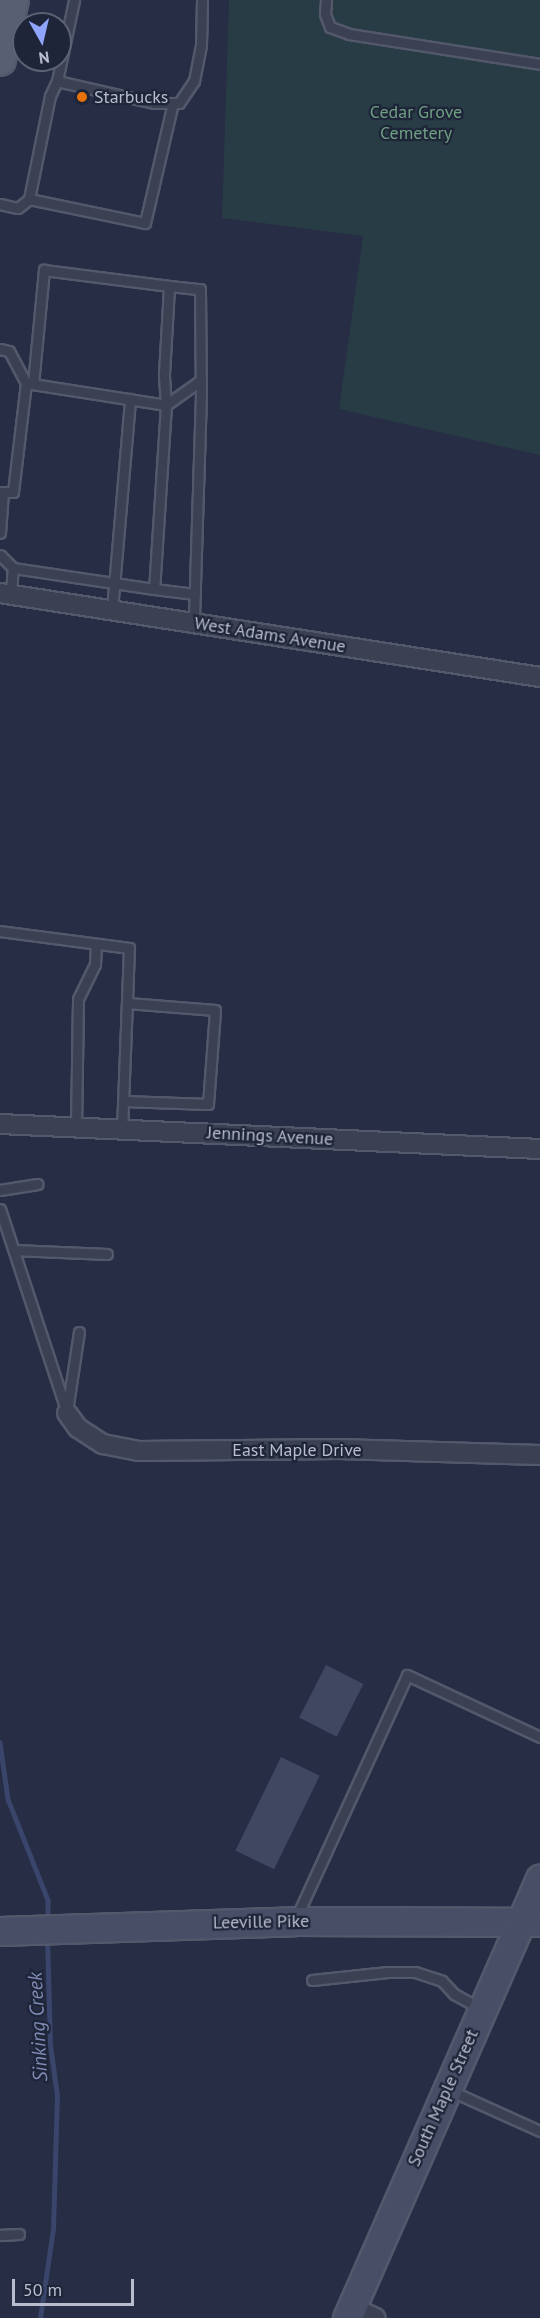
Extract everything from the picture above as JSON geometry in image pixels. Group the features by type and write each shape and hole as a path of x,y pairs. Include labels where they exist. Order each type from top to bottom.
{"main road":[{"path":"0,60 13,0"}],"street":[{"name":"West Adams Avenue","path":"6,593 540,678"},
{"name":"Jennings Avenue","path":"0,1124 540,1149"},
{"name":"East Maple Drive","path":"67,1413 78,1428 103,1444 139,1451 339,1449 540,1455"},
{"name":"South Maple Street","path":"349,2313 482,2009 531,1922 540,1878"},
{"name":"Leeville Pike","path":"9,1931 295,1920 531,1922"},
{"path":"349,2313 376,2318"}],"lane":[{"path":"0,204 18,208 30,199 50,96 57,81 74,0"},
{"path":"57,81 154,103 179,104 194,81 201,45 202,0"},
{"path":"326,0 325,14 330,27 349,34 540,64"},
{"path":"30,199 145,223 173,104"},
{"path":"0,532 2,492 14,492 44,270 200,289 201,380 194,623"},
{"path":"154,589 166,405 164,374 169,286"},
{"path":"0,349 9,351 29,384"},
{"path":"29,384 166,405 201,380"},
{"path":"112,610 130,399"},
{"path":"0,555 13,568 195,594"},
{"path":"6,593 13,568"},
{"path":"0,931 129,948 122,1130"},
{"path":"76,1128 78,999 95,964 96,944"},
{"path":"123,1101 208,1104 215,1010 127,1003"},
{"path":"0,1190 38,1184"},
{"path":"0,1209 67,1413"},
{"path":"14,1250 107,1254"},
{"path":"67,1413 79,1332"},
{"path":"295,1920 407,1675 540,1737"},
{"path":"312,1980 415,1972 442,1981 454,1994 482,2009"},
{"path":"447,2090 540,2131"},
{"path":"0,2235 19,2234"}],"green space":[{"name":"Cedar Grove Cemetery","path":"229,0 540,0 540,455 339,409 363,236 222,218"}],"building":[{"path":"326,1665 363,1684 337,1737 299,1718"},
{"path":"281,1757 320,1776 274,1869 235,1850"}],"waterway":[{"name":"Sinking Creek","path":"0,1742 8,1799 48,1900 48,1920"},
{"name":"Sinking Creek","path":"40,2318 53,2229 57,2096 50,2045 47,1938"}],"place":[{"name":"Starbucks","path":"82,97"}]}
